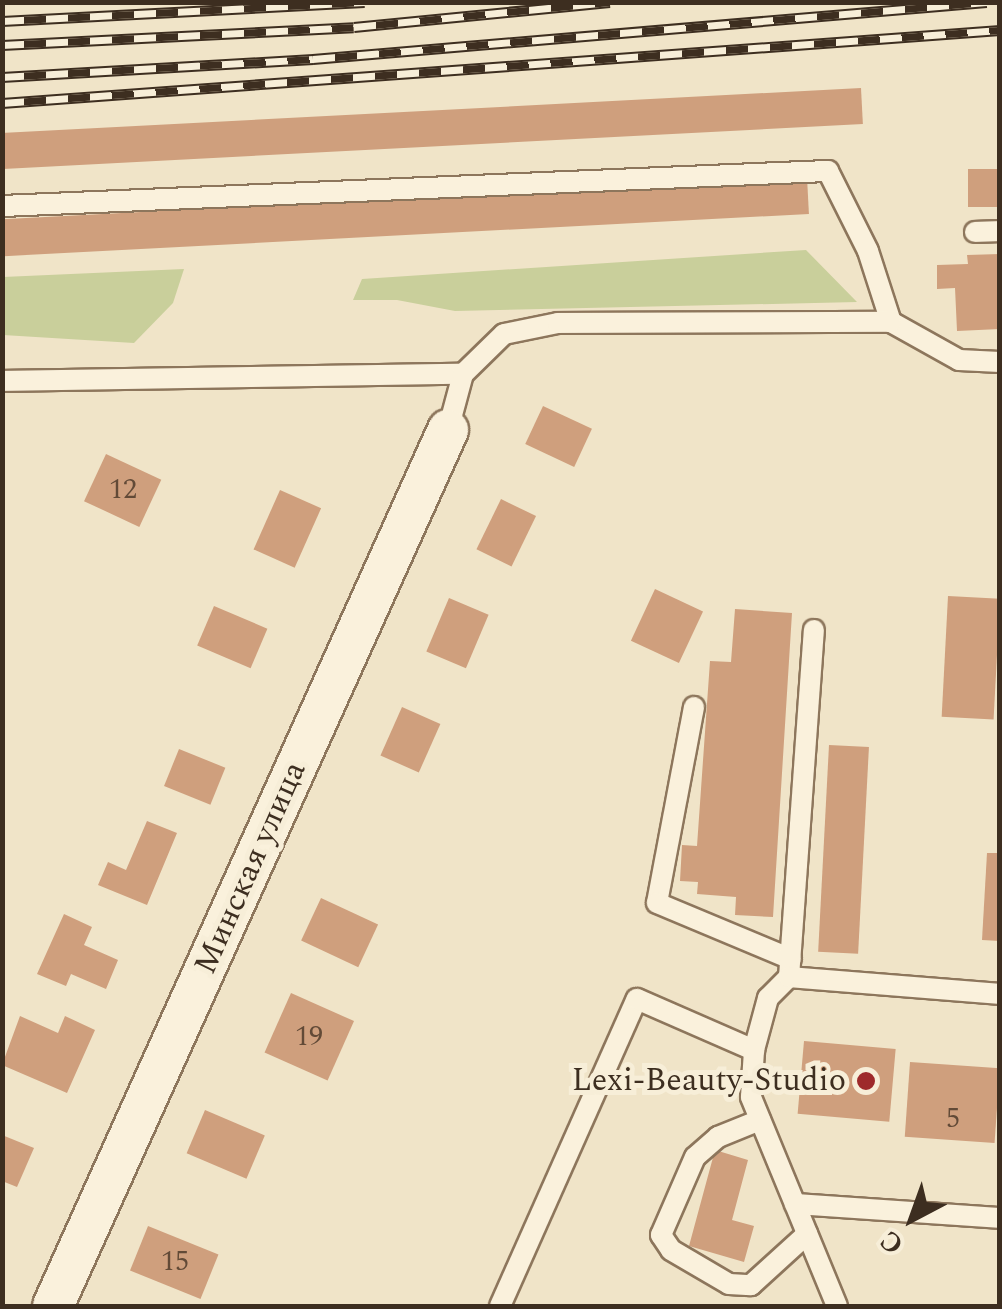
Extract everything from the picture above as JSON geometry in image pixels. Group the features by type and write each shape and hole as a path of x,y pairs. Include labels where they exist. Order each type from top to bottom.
{"street":[{"name":"Минская улица","path":"53,1306 448,430"}],"lane":[{"path":"2,206 828,170 868,251 891,322"},
{"path":"975,232 1000,231"},
{"path":"448,430 463,374 504,334 558,323 891,322 960,360 1000,362"},
{"path":"2,380 463,374"},
{"path":"814,630 790,968 768,998 754,1050 751,1097 837,1306"},
{"path":"694,707 657,903 790,968 1000,994"},
{"path":"500,1306 637,999 754,1050"},
{"path":"760,1120 718,1137 695,1157 661,1235 671,1250 729,1284 751,1285 808,1234"},
{"path":"795,1204 1000,1218"}],"green space":[{"path":"806,250 857,302 455,311 397,300 353,300 362,279"},
{"path":"184,269 173,303 134,343 3,335 3,277"}],"building":[{"path":"861,88 863,124 3,169 2,133"},
{"path":"968,169 1000,169 1000,207 968,207"},
{"path":"807,177 809,214 4,256 2,219"},
{"path":"1000,254 1000,329 957,331 955,288 937,289 937,265 968,264 967,255"},
{"path":"543,406 592,429 574,467 525,444"},
{"path":"106,454 161,480 139,527 84,501"},
{"path":"280,490 321,508 295,568 254,549"},
{"path":"501,499 536,516 512,566 476,549"},
{"path":"655,589 703,611 679,663 631,641"},
{"path":"948,596 1000,599 994,720 942,717"},
{"path":"449,598 489,615 466,668 426,651"},
{"path":"214,606 267,629 251,668 197,646"},
{"path":"735,609 792,613 773,917 735,915 736,897 697,894 698,882 680,881 682,845 697,846 710,661 731,662"},
{"path":"402,707 440,724 419,773 380,755"},
{"path":"829,745 869,747 858,954 818,952"},
{"path":"179,749 225,768 210,805 164,786"},
{"path":"147,821 177,833 147,905 98,885 108,862 126,870"},
{"path":"987,853 1000,853 1000,941 982,940"},
{"path":"321,898 378,925 358,967 301,941"},
{"path":"64,914 92,927 84,945 118,960 106,989 71,974 66,986 37,974"},
{"path":"291,993 354,1021 328,1080 265,1052"},
{"path":"20,1016 58,1033 65,1016 95,1030 67,1093 2,1065"},
{"path":"804,1041 896,1049 889,1122 798,1114"},
{"path":"910,1062 1000,1068 995,1143 905,1137"},
{"path":"205,1110 265,1135 246,1179 187,1153"},
{"path":"2,1135 34,1148 17,1187 2,1181"},
{"path":"715,1150 748,1160 732,1220 754,1226 744,1262 689,1246"},
{"path":"148,1226 218,1254 200,1299 130,1271"}],"railway":[{"path":"2,21 365,2"},
{"path":"2,45 354,27 610,2"},
{"path":"2,77 313,59 987,2"},
{"path":"2,103 1000,30"}],"place":[{"name":"Lexi-Beauty-Studio","path":"866,1081"}]}
